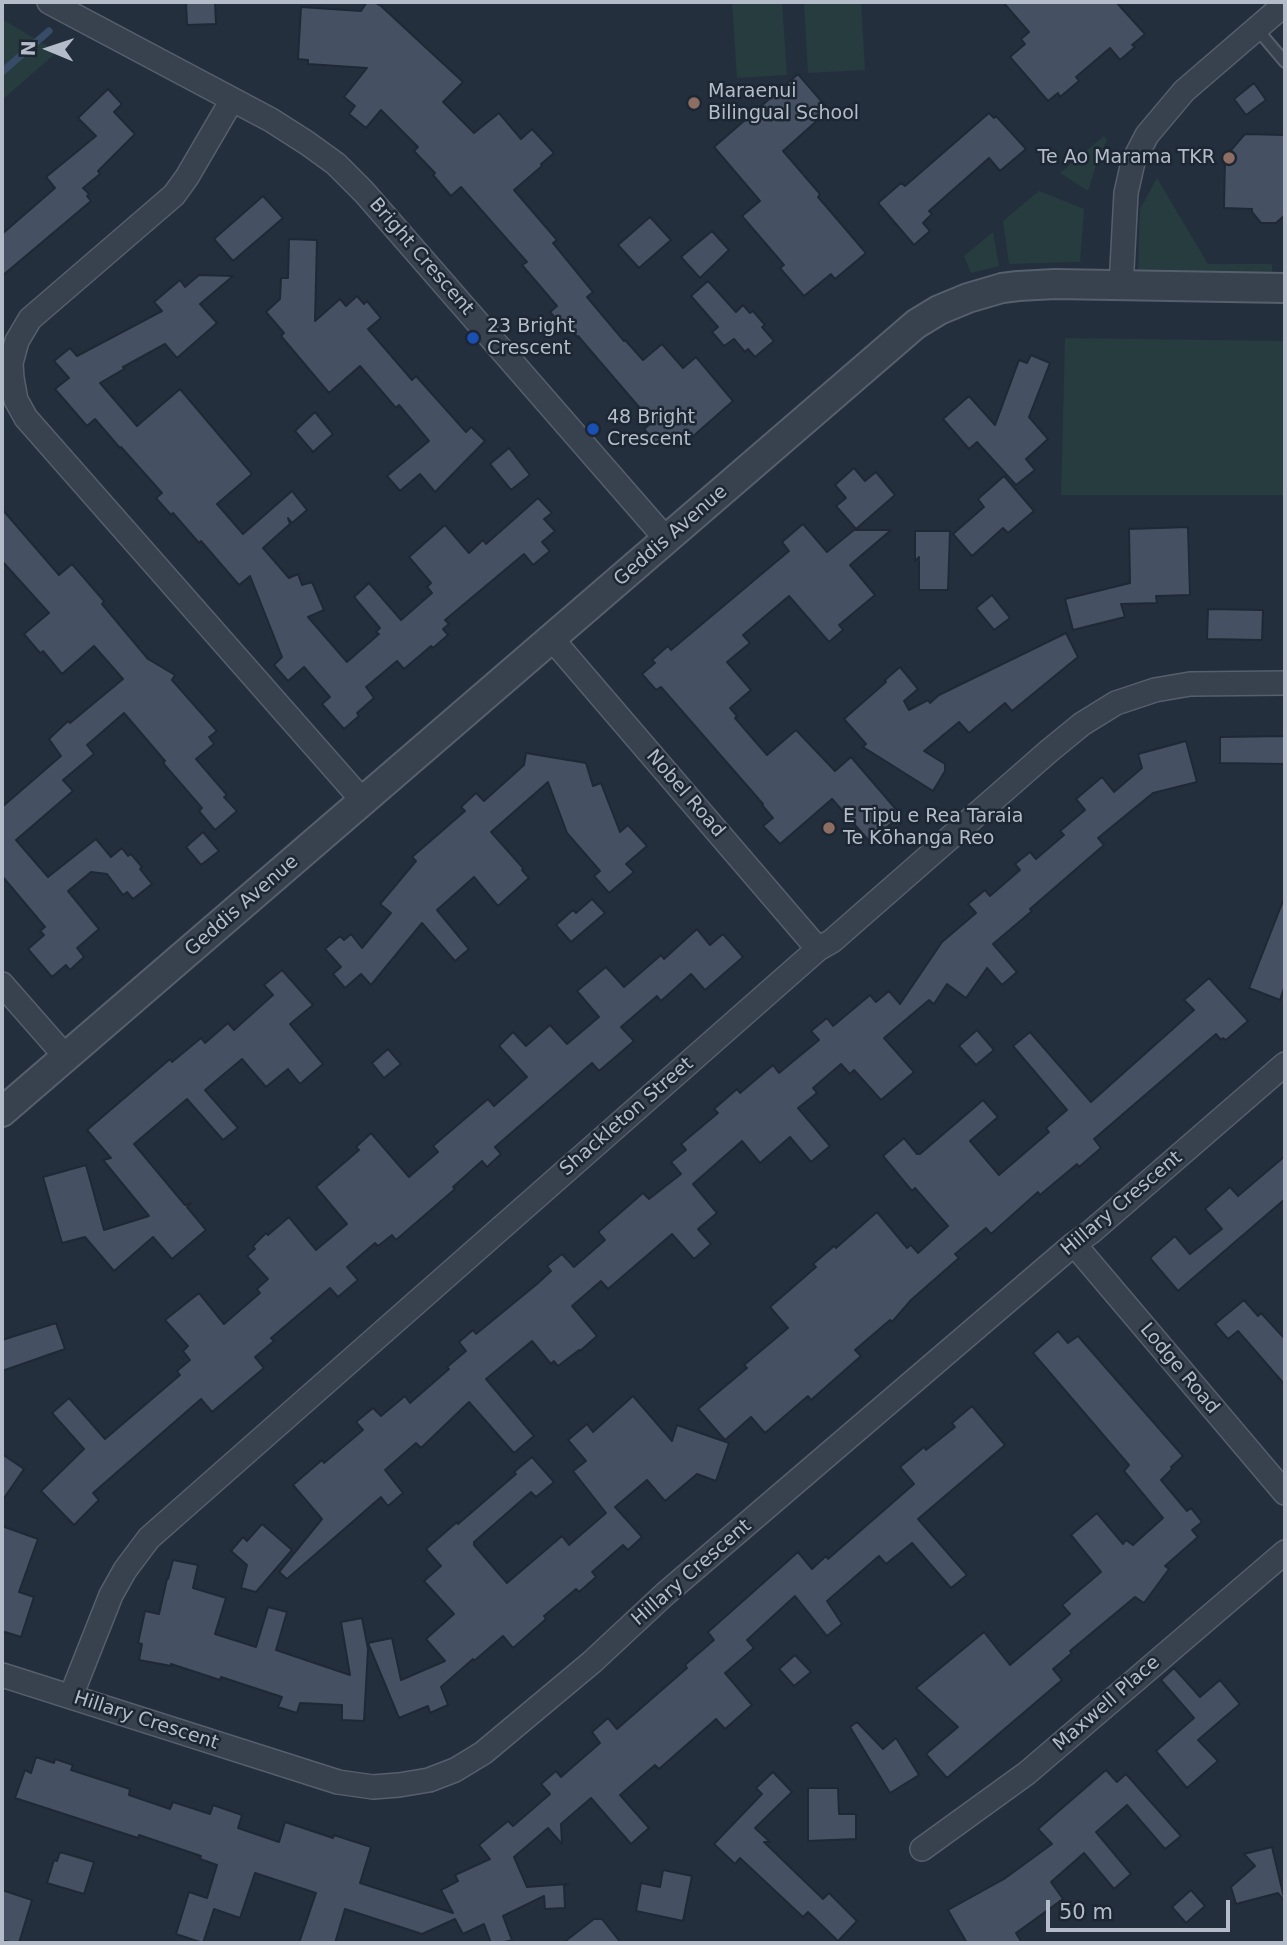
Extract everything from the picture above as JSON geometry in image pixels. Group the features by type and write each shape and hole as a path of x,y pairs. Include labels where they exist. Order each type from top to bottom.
{"street":[{"name":"Bright Crescent","path":"49,2 271,120 336,164 364,192 667,540"},
{"path":"1121,287 1126,193 1133,162 1147,135 1184,91 1285,4"},
{"path":"232,100 174,195 30,319 7,363 16,400 26,418 363,801"},
{"name":"Geddis Avenue","path":"2,1112 916,324 939,310 1002,288 1055,284 1285,288"},
{"name":"Nobel Road","path":"552,639 818,949"},
{"name":"Shackleton Street","path":"71,1696 111,1595 125,1570 149,1538 818,949 832,941 1049,751 1082,724 1116,703 1155,690 1190,684 1285,683"},
{"path":"2,984 66,1057"},
{"name":"Hillary Crescent","path":"2,1675 338,1782 373,1787 399,1785 429,1780 455,1770 483,1753 573,1678 665,1594 1285,1064"},
{"name":"Lodge Road","path":"1074,1244 1285,1493"},
{"name":"Maxwell Place","path":"922,1849 1027,1773 1285,1552"}],"lane":[{"path":"1258,29 1285,62"}],"green space":[{"path":"732,2 782,2 787,75 737,78"},
{"path":"804,2 861,2 865,70 808,73"},
{"path":"2,19 57,52 2,100"},
{"path":"1104,136 1107,140 1088,191 1060,173"},
{"path":"1157,178 1208,264 1272,264 1272,281 1138,272 1140,209"},
{"path":"1039,191 1084,209 1080,262 1009,264 1003,221"},
{"path":"993,232 999,266 971,273 964,256"},
{"path":"1065,338 1285,341 1285,495 1061,495"}],"building":[{"path":"186,2 215,2 216,24 187,25"},
{"path":"367,2 381,6 463,82 443,102 474,133 499,113 521,139 532,129 554,153 514,190 557,240 553,243 593,292 587,297 624,341 643,360 662,344 683,368 696,357 733,401 682,446 678,447 668,435 657,445 644,429 650,424 643,415 645,414 578,336 572,330 568,333 550,312 557,306 522,265 527,262 461,187 451,196 433,175 435,173 414,151 418,147 381,110 366,128 349,114 355,106 344,97 367,68 308,64 308,60 298,59 301,7 361,11"},
{"path":"1003,2 1116,2 1145,34 1120,60 1110,48 1076,77 1079,81 1060,97 1058,93 1048,101 1010,57 1025,44 1021,39 1029,32"},
{"path":"798,74 829,110 783,151 866,253 835,279 831,274 804,296 780,268 784,265 742,216 760,201 714,147"},
{"path":"1254,83 1266,100 1246,115 1234,99"},
{"path":"108,89 122,104 114,112 135,134 98,171 100,174 83,188 91,201 2,276 2,234 55,188 46,177 96,136 78,118"},
{"path":"989,113 994,118 996,116 1026,149 1000,171 989,158 929,211 932,214 923,223 930,231 914,245 878,203 901,183 905,186"},
{"path":"1245,134 1285,135 1285,215 1276,223 1261,223 1252,209 1224,208 1225,157"},
{"path":"263,196 283,218 233,261 214,239"},
{"path":"650,217 671,240 639,268 618,245"},
{"path":"712,231 729,250 700,278 681,257"},
{"path":"289,239 317,240 315,321 340,299 346,306 357,296 364,304 367,301 381,318 368,329 412,380 416,376 466,432 471,427 485,441 435,492 420,474 400,491 387,476 429,441 399,405 396,408 360,366 329,393 281,336 284,333 266,312 280,299 281,278 288,278"},
{"path":"199,275 233,276 200,304 217,323 177,358 165,344 100,383 137,426 180,389 252,474 217,504 243,534 292,491 307,510 292,523 288,518 290,524 263,548 289,578 298,574 302,585 312,582 324,610 308,617 347,662 379,634 376,632 380,628 354,597 369,583 401,620 432,593 427,587 431,583 409,557 445,525 469,553 483,540 486,544 538,498 552,513 544,519 555,531 542,542 550,551 533,565 524,554 445,620 449,624 443,629 448,635 433,648 431,646 404,669 397,661 366,687 374,698 344,729 322,704 330,697 304,667 288,681 274,665 282,657 250,576 239,585 201,541 199,543 156,498 162,493 95,419 87,426 55,389 69,378 54,361 70,348 77,356 162,311 154,302 180,280 185,287"},
{"path":"708,281 736,312 743,305 750,313 753,311 765,325 762,327 774,341 755,357 748,349 745,352 734,339 724,346 712,332 718,327 691,296"},
{"path":"1031,355 1050,363 1029,417 1048,439 1026,459 1035,470 1016,485 977,442 969,449 943,419 969,396 995,425 1019,360 1027,363"},
{"path":"315,412 333,434 313,452 295,431"},
{"path":"509,448 530,475 511,490 490,464"},
{"path":"854,468 865,481 876,472 895,495 856,529 836,506 846,498 835,485"},
{"path":"1004,476 1034,511 1008,533 1003,528 972,556 953,534 984,507 978,499"},
{"path":"2,509 59,575 72,564 148,659 175,675 172,680 217,731 209,737 214,744 196,759 237,811 215,830 199,811 202,808 124,713 87,745 94,754 63,780 73,791 16,840 48,877 96,839 111,857 122,848 128,856 131,854 152,884 133,899 127,892 123,895 107,874 91,872 68,891 99,929 77,948 84,957 70,970 66,965 52,977 28,949 44,935 40,931 45,927 2,876 2,807 61,756 49,739 123,679 94,646 62,674 24,634 49,613 2,561"},
{"path":"803,524 827,552 854,530 891,530 850,565 875,595 839,625 843,630 829,642 789,596 743,635 750,643 727,662 751,690 730,708 737,716 735,718 767,755 796,730 835,771 851,757 901,815 870,842 832,799 780,844 763,826 773,818 763,804 661,687 656,690 642,674 655,663 652,660 668,646 671,650 789,551 782,542"},
{"path":"1188,527 1190,595 1156,596 1157,603 1121,604 1125,617 1073,630 1065,599 1130,583 1129,529"},
{"path":"915,531 950,531 948,590 919,590 919,557 915,561"},
{"path":"992,595 1010,618 994,630 976,608"},
{"path":"1208,609 1263,610 1262,640 1207,639"},
{"path":"1066,633 1078,657 1012,711 1005,703 969,733 959,722 924,751 945,764 945,771 933,791 863,747 866,744 844,719 900,667 918,689 904,701 909,710 928,700 930,703 939,695"},
{"path":"1285,736 1285,764 1220,763 1220,737"},
{"path":"1186,741 1197,782 1153,793 1098,838 1104,845 993,944 1017,972 1002,985 987,968 966,998 947,984 934,1004 929,1000 884,1038 914,1072 881,1100 854,1070 850,1074 841,1064 813,1088 817,1093 798,1108 830,1146 811,1162 790,1137 760,1163 742,1141 693,1184 717,1213 698,1229 711,1244 694,1259 672,1234 608,1289 601,1281 572,1306 597,1336 580,1351 558,1366 554,1361 551,1364 532,1341 486,1379 534,1436 514,1453 469,1402 421,1448 416,1443 385,1470 403,1493 388,1506 381,1497 287,1579 279,1572 322,1519 293,1485 363,1430 356,1422 373,1408 381,1416 405,1396 410,1403 466,1351 459,1342 473,1330 476,1334 537,1284 551,1271 547,1266 562,1254 574,1267 605,1240 598,1232 643,1193 649,1199 681,1174 671,1162 686,1150 681,1144 718,1113 714,1109 737,1089 740,1093 773,1065 779,1073 819,1040 811,1031 827,1018 833,1026 870,995 876,1002 889,991 900,1004 942,942 976,913 968,904 985,890 990,896 1020,870 1015,864 1030,852 1036,859 1064,835 1060,831 1085,810 1076,799 1102,777 1114,792 1142,768 1138,754"},
{"path":"526,753 586,763 593,786 601,783 620,832 628,825 647,846 626,864 634,872 609,893 594,876 600,871 567,833 548,782 491,832 529,878 498,906 474,877 437,910 469,949 455,961 422,923 371,985 361,974 345,988 333,974 341,967 325,949 340,936 344,940 351,934 362,948 391,913 380,904 416,861 412,857 465,811 461,807 476,793 484,801 524,765"},
{"path":"203,832 219,851 201,865 186,847"},
{"path":"592,899 605,913 571,942 556,925 573,910 576,913"},
{"path":"1283,901 1285,985 1280,1000 1249,988"},
{"path":"697,929 710,945 723,934 743,957 705,990 691,974 661,1001 657,996 621,1027 634,1041 599,1071 592,1063 495,1147 501,1154 487,1167 482,1161 453,1187 455,1189 396,1240 392,1235 378,1246 375,1243 347,1267 358,1280 338,1297 330,1288 271,1338 274,1341 255,1357 264,1368 212,1412 201,1399 93,1493 99,1500 74,1525 41,1491 84,1449 52,1413 69,1398 105,1439 180,1375 177,1371 190,1360 183,1351 188,1346 165,1320 199,1293 224,1324 260,1293 257,1289 268,1279 247,1256 255,1249 253,1246 289,1217 316,1250 347,1224 316,1187 359,1150 356,1147 371,1133 409,1177 438,1152 433,1146 488,1099 494,1106 527,1077 499,1046 513,1032 526,1046 550,1025 567,1044 599,1017 577,991 606,967 624,987 661,955 664,959"},
{"path":"282,970 313,1005 290,1024 323,1064 300,1084 288,1069 266,1087 242,1059 205,1090 238,1128 223,1140 187,1099 134,1144 185,1205 191,1203 187,1207 206,1230 172,1259 153,1237 114,1271 85,1237 62,1243 43,1177 86,1165 104,1230 149,1216 103,1160 111,1158 87,1130 170,1059 172,1062 201,1038 205,1043 228,1023 234,1030 273,995 264,985"},
{"path":"1209,978 1248,1021 1226,1040 1221,1040 1216,1034 1094,1139 1101,1148 1079,1167 1077,1164 1040,1195 1038,1192 991,1234 986,1228 955,1254 959,1258 911,1300 892,1322 890,1320 855,1350 861,1356 811,1400 808,1396 765,1433 751,1417 725,1440 698,1409 747,1368 744,1365 788,1328 770,1307 816,1267 813,1264 877,1212 907,1248 911,1245 918,1253 948,1226 915,1188 912,1191 883,1156 904,1138 917,1154 920,1154 983,1100 998,1117 970,1141 999,1175 1049,1132 1046,1128 1067,1110 1013,1046 1030,1032 1091,1102 1194,1010 1184,1000"},
{"path":"977,1030 994,1050 976,1065 959,1046"},
{"path":"388,1049 401,1064 384,1078 372,1063"},
{"path":"1285,1156 1285,1199 1178,1291 1150,1258 1175,1236 1190,1254 1222,1229 1205,1209 1230,1187 1238,1196"},
{"path":"1244,1300 1258,1316 1261,1313 1285,1339 1285,1385 1238,1331 1228,1339 1215,1324"},
{"path":"56,1323 65,1349 2,1371 2,1340"},
{"path":"1058,1331 1068,1343 1078,1336 1183,1456 1161,1480 1187,1511 1191,1508 1202,1522 1192,1530 1198,1537 1165,1566 1169,1569 1144,1603 1135,1597 1070,1651 1072,1653 1053,1669 1062,1680 947,1778 926,1754 958,1727 916,1688 984,1632 1010,1665 1070,1614 1062,1605 1101,1572 1071,1535 1097,1513 1123,1544 1126,1540 1133,1545 1163,1518 1124,1471 1129,1465 1033,1353"},
{"path":"633,1396 672,1441 677,1425 729,1443 716,1481 697,1474 665,1501 647,1480 615,1507 642,1537 628,1550 623,1545 592,1572 596,1577 579,1592 576,1589 544,1616 546,1619 513,1648 503,1636 474,1661 473,1659 441,1687 448,1705 430,1713 428,1706 399,1718 368,1643 392,1638 401,1680 445,1661 426,1639 454,1614 424,1581 441,1566 426,1549 516,1474 514,1472 532,1457 554,1482 536,1497 531,1492 474,1542 474,1545 507,1583 562,1536 569,1545 606,1513 573,1471 586,1461 568,1440 587,1424 593,1432"},
{"path":"972,1406 1005,1445 918,1519 967,1575 951,1588 912,1543 886,1564 879,1556 827,1601 842,1624 827,1636 795,1596 747,1640 754,1648 725,1673 752,1705 725,1729 716,1719 659,1769 655,1765 620,1795 649,1828 631,1844 591,1798 561,1824 562,1844 548,1828 514,1857 527,1887 568,1884 564,1886 565,1908 545,1909 544,1896 503,1916 512,1940 491,1943 484,1924 463,1934 455,1919 422,1934 345,1909 335,1943 299,1943 316,1893 255,1873 240,1918 214,1909 203,1943 176,1934 189,1892 207,1898 217,1865 200,1859 201,1856 139,1835 138,1838 15,1798 25,1770 31,1773 36,1757 54,1763 55,1759 73,1765 71,1770 130,1789 129,1795 170,1809 173,1802 210,1814 213,1805 242,1815 238,1828 279,1842 285,1822 371,1847 360,1883 453,1913 441,1890 458,1881 455,1875 490,1859 479,1845 508,1821 513,1826 550,1794 541,1784 556,1771 561,1777 600,1743 592,1732 608,1718 617,1729 687,1668 685,1665 714,1640 708,1632 798,1552 812,1569 826,1556 828,1559 914,1484 900,1467 955,1427 952,1423"},
{"path":"2,1454 24,1469 2,1501"},
{"path":"262,1524 292,1550 256,1592 241,1588 247,1565 231,1551 243,1537 247,1541"},
{"path":"2,1526 38,1539 19,1592 34,1597 21,1637 2,1633"},
{"path":"173,1560 198,1565 193,1588 226,1598 215,1634 256,1647 268,1607 287,1612 276,1650 350,1675 341,1622 362,1618 368,1649 364,1721 342,1720 342,1705 300,1703 297,1713 278,1707 282,1697 171,1664 139,1660 142,1644 138,1643 145,1611 159,1614"},
{"path":"795,1655 811,1672 794,1686 779,1669"},
{"path":"1174,1668 1200,1697 1220,1680 1240,1704 1198,1740 1218,1761 1187,1788 1156,1751 1194,1718 1161,1680"},
{"path":"857,1722 883,1749 896,1738 919,1775 890,1793 850,1727"},
{"path":"1106,1770 1117,1782 1126,1774 1181,1836 1165,1849 1127,1805 1096,1832 1131,1874 1114,1889 1084,1853 1051,1882 1063,1899 1016,1933 1022,1943 967,1943 948,1910 1004,1879 1052,1844 1038,1829"},
{"path":"773,1772 792,1792 755,1828 770,1842 764,1842 823,1899 829,1893 857,1921 838,1941 808,1912 803,1917 740,1858 735,1864 714,1844 762,1794 756,1788"},
{"path":"808,1788 838,1788 839,1814 856,1814 856,1839 808,1841"},
{"path":"1272,1847 1285,1902 1278,1893 1236,1904 1231,1887 1255,1866 1244,1854"},
{"path":"60,1852 94,1862 84,1894 47,1883 54,1860 57,1861"},
{"path":"663,1870 692,1876 683,1921 636,1911 641,1883 660,1887"},
{"path":"2,1890 32,1900 19,1943 2,1941"},
{"path":"1191,1890 1205,1906 1186,1923 1172,1907"},
{"path":"594,1919 602,1919 621,1943 563,1943"}],"waterway":[{"path":"2,72 49,31"}],"place":[{"name":"Maraenui Bilingual School","path":"694,103"},
{"name":"Te Ao Marama TKR","path":"1229,158"},
{"name":"23 Bright Crescent","path":"473,338"},
{"name":"48 Bright Crescent","path":"593,429"},
{"name":"E Tipu e Rea Taraia Te Kōhanga Reo","path":"829,828"}]}
